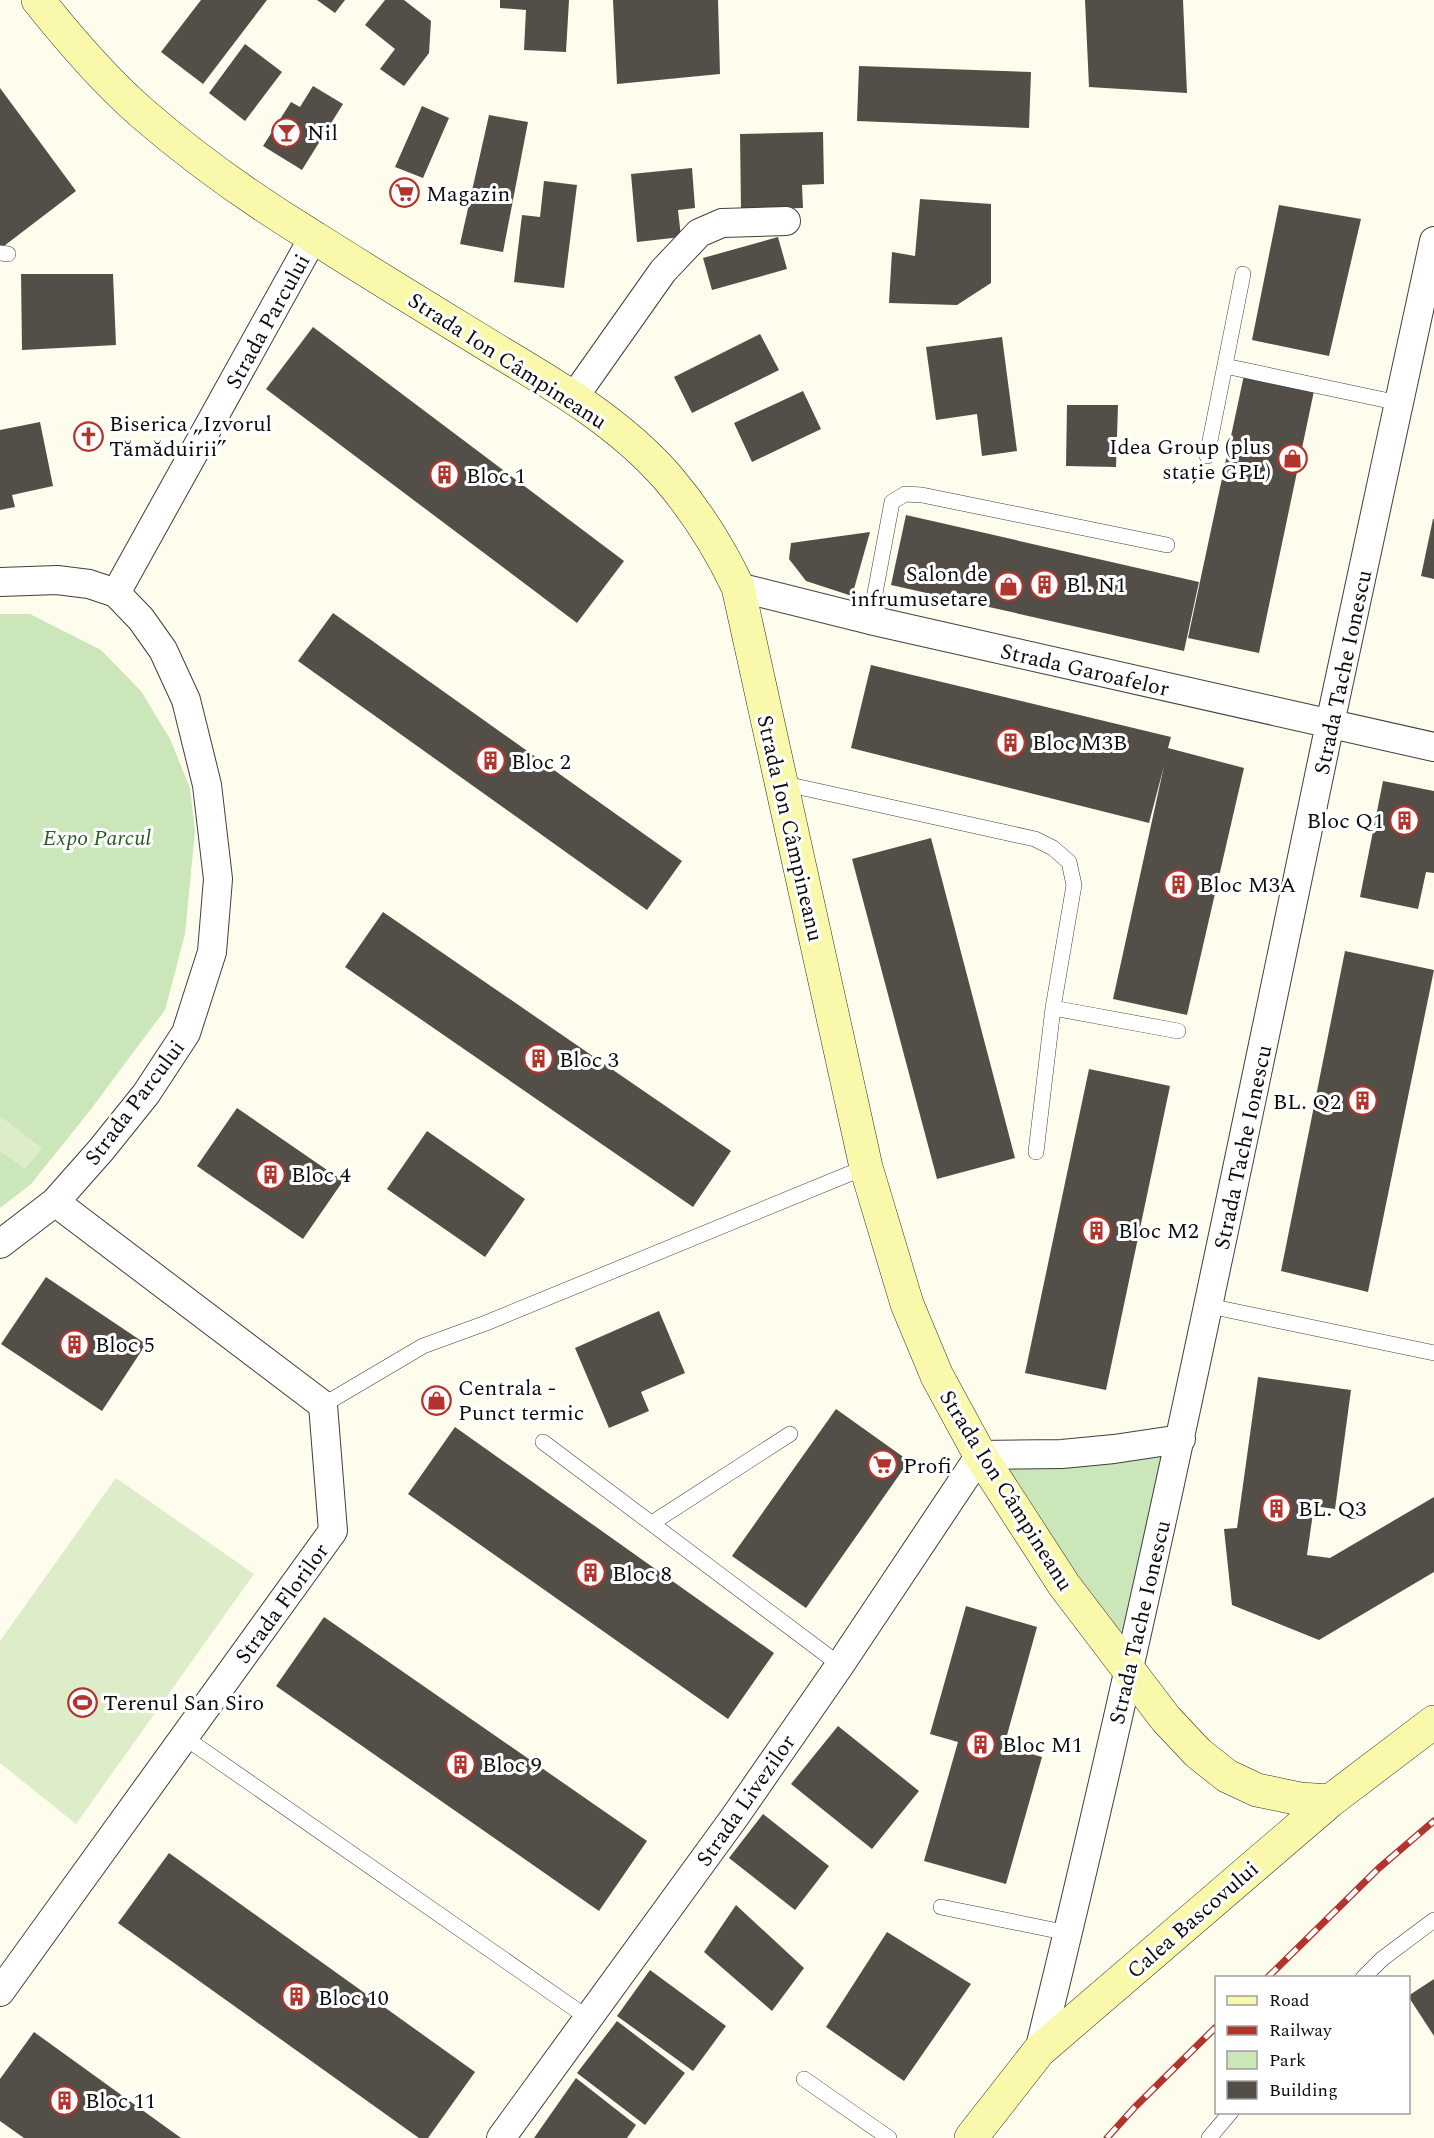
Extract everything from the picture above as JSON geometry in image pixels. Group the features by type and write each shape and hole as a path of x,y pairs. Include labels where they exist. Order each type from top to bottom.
{"street":[{"name":"Strada Ion Câmpineanu","path":"38,0 102,75 140,112 188,151 238,188 313,238 574,397 628,439 667,477 720,549 738,587 866,1167 907,1304 937,1376 980,1455 1064,1585 1166,1719 1198,1753 1227,1776 1257,1790 1300,1799 1330,1801"},
{"path":"574,397 663,271 699,233 723,223 786,221"},
{"name":"Strada Parcului","path":"116,593 313,238"},
{"name":"Strada Tache Ionescu","path":"1039,2051 1181,1439 1330,724 1434,241"},
{"name":"Strada Parcului","path":"0,582 57,580 89,584 116,593 141,619 163,650 186,700 207,785 218,879 212,952 186,1033 146,1094 101,1150 55,1202 0,1244"},
{"name":"Strada Garoafelor","path":"738,587 870,620 1434,747"},
{"path":"55,1202 323,1405"},
{"name":"Strada Florilor","path":"0,1992 333,1531 323,1405"},
{"path":"980,1455 1062,1454 1181,1439"},
{"name":"Strada Livezilor","path":"501,2138 740,1808 840,1665 980,1455"},
{"name":"Calea Bascovului","path":"971,2138 992,2125 1039,2051 1330,1801 1434,1722"}],"lane":[{"path":"1207,456 1243,274"},
{"path":"1225,366 1399,403"},
{"path":"870,620 892,502 905,494 922,495 1167,545"},
{"path":"781,783 1035,839 1053,848 1068,862 1074,885 1053,1008 1036,1152"},
{"path":"1053,1008 1178,1031"},
{"path":"323,1405 423,1346 486,1323 866,1167"},
{"path":"1209,1306 1434,1353"},
{"path":"652,1523 790,1434"},
{"path":"543,1442 840,1665"},
{"path":"184,1737 588,2018"},
{"path":"941,1907 1068,1933"},
{"path":"1365,1976 1382,1959 1434,1920"},
{"path":"804,2079 889,2138"},
{"path":"1209,2138 1229,2114"}],"green space":[{"name":"Expo Parcul","path":"0,614 30,614 101,650 141,691 170,739 190,788 195,831 185,934 165,1010 88,1113 31,1184 0,1208"},
{"path":"0,1116 42,1148 25,1169 0,1151"},
{"path":"1181,1439 1128,1669 980,1455"},
{"name":"Terenul San Siro","path":"116,1478 254,1574 76,1824 0,1763 0,1641"}],"building":[{"path":"201,0 267,0 203,84 161,52"},
{"path":"317,0 345,0 335,13"},
{"path":"385,0 404,0 431,21 429,53 404,86 380,69 395,49 365,25"},
{"path":"500,0 569,0 566,52 524,50 526,10 500,8"},
{"path":"613,0 718,0 720,74 617,84"},
{"path":"1085,0 1183,0 1187,93 1089,87"},
{"path":"245,44 282,72 245,121 209,93"},
{"path":"859,66 1031,72 1029,128 857,121"},
{"path":"313,86 343,104 302,170 263,146 291,102 300,107"},
{"path":"0,88 76,191 0,249"},
{"path":"422,106 449,118 423,178 395,167"},
{"path":"489,115 528,122 503,252 460,244"},
{"path":"823,132 824,184 802,185 803,208 741,209 740,134"},
{"path":"692,168 695,208 678,210 681,237 637,242 631,174"},
{"path":"544,181 577,185 564,288 514,282 522,215 540,217"},
{"path":"920,199 991,204 991,283 957,305 889,303 892,252 915,256"},
{"path":"1279,205 1361,219 1329,356 1252,340"},
{"path":"778,237 787,269 712,290 703,258"},
{"path":"21,274 113,274 116,345 22,350"},
{"name":"Bloc 1","path":"313,327 624,561 577,623 266,389"},
{"path":"760,334 779,370 692,413 674,377"},
{"path":"1002,337 1017,451 982,456 977,414 936,420 926,347"},
{"path":"1244,375 1314,391 1259,653 1188,638"},
{"path":"803,391 821,429 752,462 734,423"},
{"path":"1067,405 1118,405 1116,467 1066,466"},
{"path":"40,422 53,486 12,495 15,507 0,510 0,430"},
{"name":"Bl. N1","path":"906,515 1199,582 1184,651 891,585"},
{"path":"1434,519 1434,579 1421,576"},
{"path":"870,532 852,596 806,581 789,559 791,543"},
{"name":"Bloc 2","path":"333,613 682,861 647,910 298,661"},
{"path":"871,665 1171,737 1168,748 1244,768 1187,1015 1113,999 1164,766 1149,823 851,748"},
{"name":"Bloc Q1","path":"1383,781 1434,791 1434,873 1426,872 1418,909 1360,897"},
{"path":"931,838 1015,1158 937,1179 852,859"},
{"name":"Bloc 3","path":"383,912 731,1151 693,1207 345,967"},
{"name":"BL. Q2","path":"1345,951 1434,970 1368,1292 1281,1271"},
{"name":"Bloc M2","path":"1089,1069 1170,1086 1106,1390 1025,1373"},
{"name":"Bloc 4","path":"237,1108 343,1181 303,1239 197,1166"},
{"path":"427,1131 525,1199 485,1257 387,1189"},
{"name":"Bloc 5","path":"46,1277 146,1344 102,1411 1,1344"},
{"path":"659,1311 685,1373 641,1392 649,1411 609,1428 575,1348"},
{"name":"BL. Q3","path":"1258,1377 1351,1390 1335,1509 1314,1506 1307,1555 1330,1558 1434,1497 1434,1572 1319,1640 1232,1605 1224,1529 1237,1528"},
{"path":"836,1409 909,1461 806,1608 732,1556"},
{"name":"Bloc 8","path":"455,1427 774,1653 728,1719 408,1494"},
{"name":"Bloc M1","path":"966,1606 1037,1627 1004,1746 1042,1757 1006,1884 924,1861 958,1742 930,1734"},
{"name":"Bloc 9","path":"324,1617 647,1841 599,1911 276,1686"},
{"path":"838,1726 919,1791 872,1849 791,1784"},
{"path":"763,1814 829,1866 795,1910 729,1858"},
{"name":"Bloc 10","path":"169,1853 475,2072 428,2138 419,2138 118,1923"},
{"path":"736,1905 804,1968 772,2011 704,1952"},
{"path":"887,1932 971,1984 904,2081 826,2027"},
{"path":"650,1970 726,2026 693,2071 617,2016"},
{"path":"1434,1979 1434,2036 1410,1999 1410,1995"},
{"path":"617,2021 685,2073 645,2125 577,2073"},
{"name":"Bloc 11","path":"34,2032 181,2138 24,2138 0,2121 0,2079"},
{"path":"576,2078 636,2125 627,2138 534,2138"}],"railway":[{"path":"1269,1976 1379,1868 1434,1821"},
{"path":"1107,2138 1215,2028"}],"place":[{"name":"Nil","path":"286,132"},
{"name":"Magazin","path":"405,193"},
{"name":"Biserica „Izvorul Tămăduirii”","path":"88,436"},
{"name":"Idea Group (plus stație GPL)","path":"1292,459"},
{"name":"Bloc 1","path":"445,475"},
{"name":"Bl. N1","path":"1045,584"},
{"name":"Salon de infrumusetare","path":"1009,586"},
{"name":"Bloc M3B","path":"1011,742"},
{"name":"Bloc 2","path":"490,761"},
{"name":"Bloc Q1","path":"1405,820"},
{"name":"Bloc M3A","path":"1178,884"},
{"name":"Bloc 3","path":"538,1059"},
{"name":"BL. Q2","path":"1362,1101"},
{"name":"Bloc 4","path":"270,1174"},
{"name":"Bloc M2","path":"1097,1230"},
{"name":"Bloc 5","path":"74,1344"},
{"name":"Centrala - Punct termic","path":"437,1400"},
{"name":"Profi","path":"882,1465"},
{"name":"BL. Q3","path":"1277,1508"},
{"name":"Bloc 8","path":"591,1573"},
{"name":"Terenul San Siro","path":"82,1702"},
{"name":"Bloc M1","path":"981,1744"},
{"name":"Bloc 9","path":"461,1764"},
{"name":"Bloc 10","path":"297,1997"},
{"name":"Bloc 11","path":"64,2100"}]}
